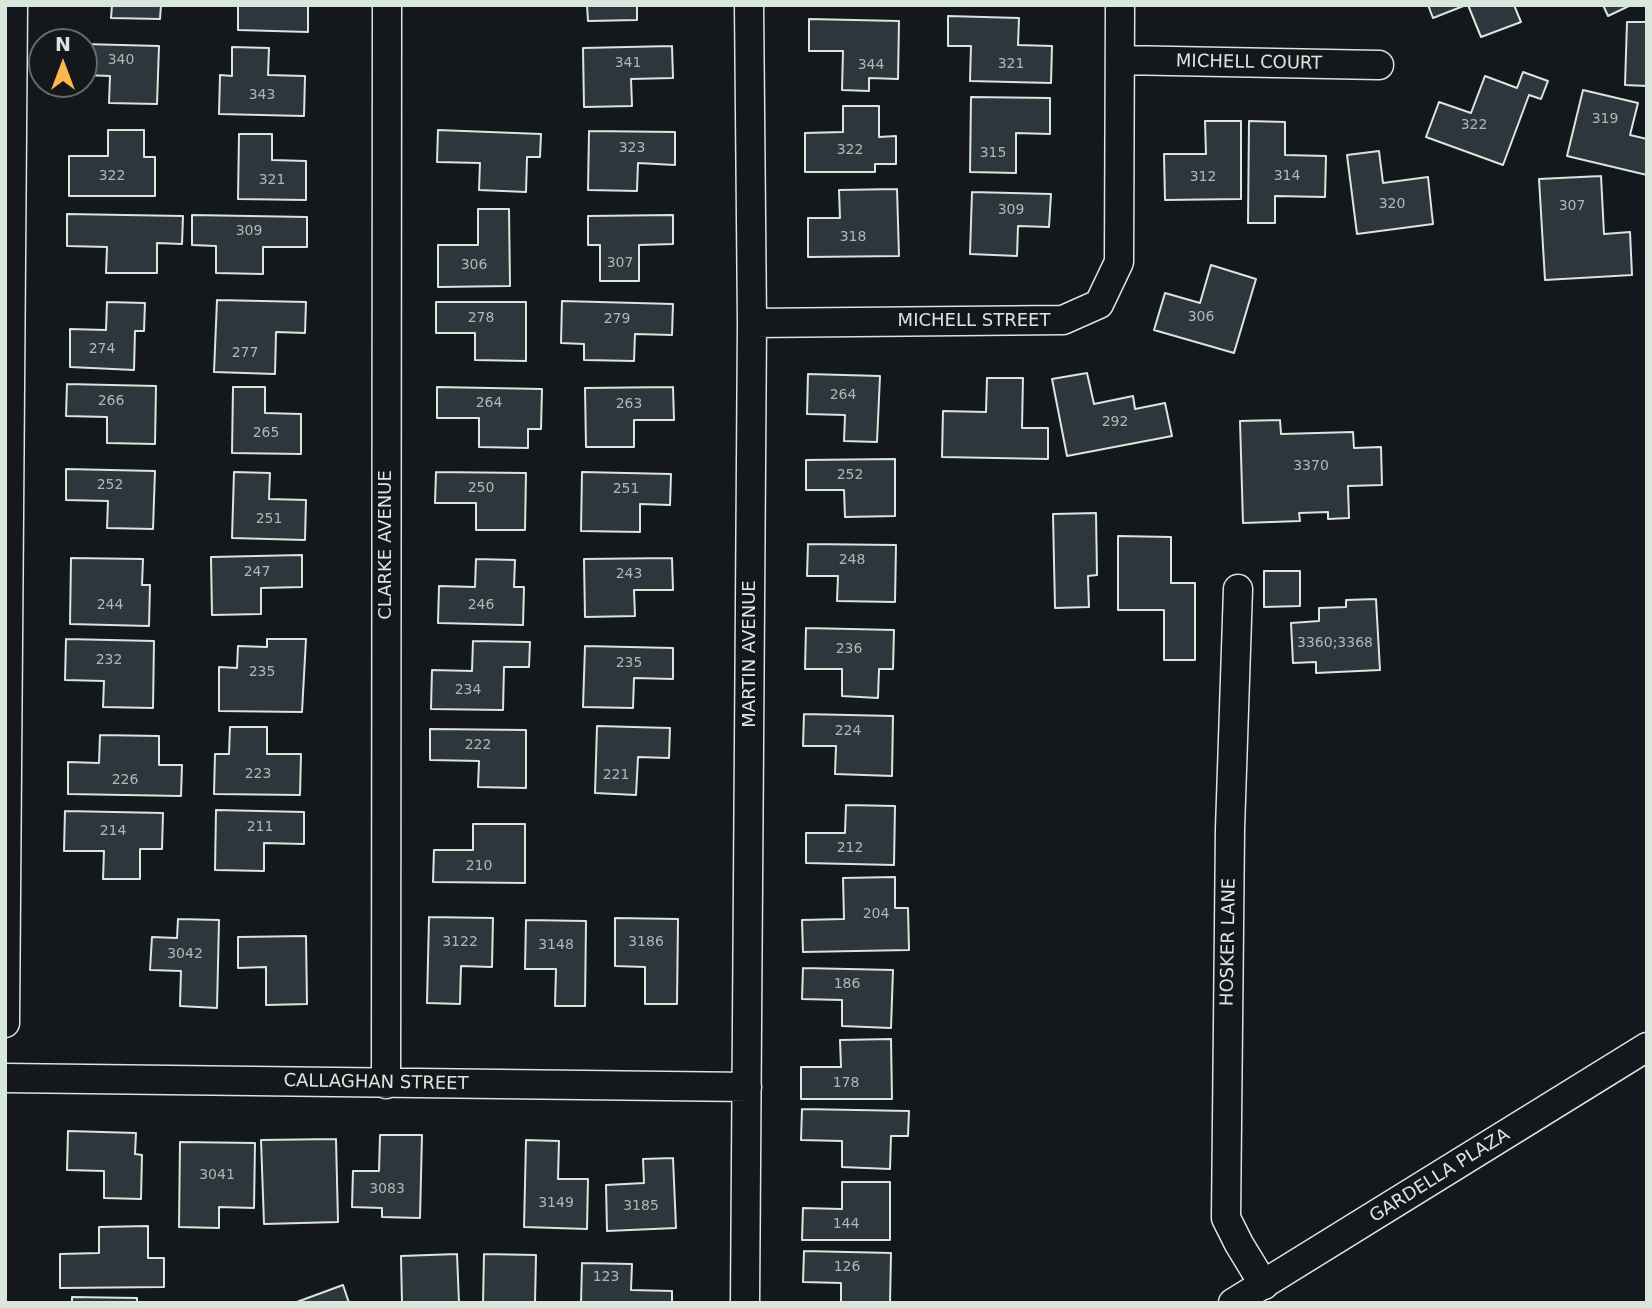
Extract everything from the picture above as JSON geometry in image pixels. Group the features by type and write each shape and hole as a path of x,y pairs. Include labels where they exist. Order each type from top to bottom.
{"street":[{"path":"5,1023 9,55 13,5"},
{"name":"CLARKE AVENUE","path":"386,1084 387,5"},
{"name":"MARTIN AVENUE","path":"745,1303 752,323 749,5"},
{"name":"MICHELL STREET","path":"752,323 1063,320 1098,304 1119,262 1120,5"},
{"name":"MICHELL COURT","path":"1120,60 1379,65"},
{"name":"HOSKER LANE","path":"1238,589 1230,829 1226,1218 1238,1244 1264,1285"},
{"name":"GARDELLA PLAZA","path":"1233,1303 1647,1047"},
{"name":"CALLAGHAN STREET","path":"5,1078 747,1087"}],"building":[{"path":"112,5 161,5 160,19 111,18"},
{"path":"238,5 308,5 308,32 238,30"},
{"path":"587,5 637,5 637,20 588,21"},
{"path":"1428,5 1466,5 1433,18"},
{"path":"1468,5 1514,5 1521,22 1481,37"},
{"path":"1603,5 1631,5 1608,16"},
{"path":"948,16 1019,18 1018,45 1052,46 1051,83 970,81 971,46 948,46"},
{"path":"809,19 899,21 898,79 869,78 869,91 842,90 843,51 809,51"},
{"path":"1627,22 1647,22 1647,86 1625,85"},
{"path":"98,44 159,46 157,104 109,103 110,76 98,76"},
{"path":"672,46 673,78 631,79 632,106 584,107 583,48"},
{"path":"232,47 269,48 268,75 305,76 304,116 219,114 220,75 232,76"},
{"path":"1523,72 1548,81 1541,99 1529,95 1503,165 1426,137 1439,102 1471,113 1485,76 1517,88"},
{"path":"1583,90 1638,103 1630,135 1647,139 1647,175 1567,156"},
{"path":"971,97 1050,98 1050,134 1016,133 1016,173 970,172"},
{"path":"843,106 879,106 879,137 896,136 896,164 875,164 875,172 805,172 805,133 843,132"},
{"path":"1205,121 1241,121 1241,199 1165,200 1164,154 1206,154"},
{"path":"1249,121 1285,122 1285,155 1326,156 1325,197 1275,196 1275,223 1248,223"},
{"path":"108,130 144,130 144,157 155,157 155,196 69,196 69,156 108,156"},
{"path":"438,130 541,134 540,157 527,157 526,192 479,190 480,163 437,162"},
{"path":"589,131 675,132 675,165 638,163 637,191 588,190"},
{"path":"239,134 272,134 272,160 306,161 306,200 238,199"},
{"path":"1379,151 1383,183 1428,177 1433,224 1357,234 1347,155"},
{"path":"1601,176 1604,234 1630,232 1632,275 1545,280 1539,179"},
{"path":"897,189 899,256 808,257 808,218 840,218 839,190"},
{"path":"972,192 1051,194 1049,227 1018,226 1017,256 970,254"},
{"path":"478,209 509,209 510,286 438,287 438,245 478,245"},
{"path":"67,214 183,216 182,244 157,243 157,273 106,273 107,247 67,246"},
{"path":"192,215 307,217 307,247 263,247 263,274 216,273 216,246 192,245"},
{"path":"673,215 673,244 639,245 639,281 600,281 600,245 588,245 588,216"},
{"path":"1211,265 1256,279 1234,353 1154,330 1165,293 1200,303"},
{"path":"217,300 306,302 305,333 276,332 275,374 214,372"},
{"path":"562,301 673,304 672,335 635,334 634,361 584,360 584,344 561,343"},
{"path":"107,302 145,303 144,331 135,331 134,370 70,367 70,329 106,330"},
{"path":"436,302 526,302 526,361 475,360 475,333 436,333"},
{"path":"1087,373 1094,404 1133,396 1135,409 1165,403 1172,436 1067,456 1052,379"},
{"path":"808,374 880,376 877,442 844,441 845,415 807,414"},
{"path":"987,378 1023,378 1022,428 1048,428 1048,459 942,457 943,411 986,412"},
{"path":"67,384 156,386 155,444 107,443 107,417 66,416"},
{"path":"233,387 265,387 265,413 301,414 301,454 232,453"},
{"path":"437,387 542,389 541,429 528,429 528,448 479,447 479,418 437,418"},
{"path":"673,387 674,420 634,420 634,447 586,447 585,388"},
{"path":"1280,420 1281,434 1353,432 1354,448 1381,447 1382,485 1348,486 1349,518 1328,519 1328,512 1299,513 1300,521 1243,523 1240,421"},
{"path":"895,459 895,516 845,517 844,490 806,490 806,460"},
{"path":"66,469 155,471 153,529 107,528 108,501 66,500"},
{"path":"234,472 270,473 269,499 306,500 305,540 232,538"},
{"path":"436,472 526,473 525,530 476,530 476,503 435,503"},
{"path":"582,472 671,474 670,505 640,504 640,532 581,531"},
{"path":"1096,513 1097,575 1088,576 1089,607 1055,608 1053,514"},
{"path":"1118,536 1171,537 1171,583 1195,583 1195,660 1164,660 1164,610 1118,610"},
{"path":"808,544 896,545 895,602 837,601 838,576 807,576"},
{"path":"302,555 302,587 261,588 261,614 212,615 211,557"},
{"path":"71,558 143,559 142,585 150,585 149,626 70,624"},
{"path":"672,558 673,590 634,590 635,616 585,617 584,559"},
{"path":"476,559 515,560 514,587 524,587 523,625 438,623 439,586 475,587"},
{"path":"1264,571 1300,571 1300,606 1264,607"},
{"path":"1376,599 1380,670 1316,673 1316,662 1293,663 1291,623 1319,621 1319,608 1346,607 1346,600"},
{"path":"806,628 894,630 893,669 879,669 878,698 842,696 842,669 805,669"},
{"path":"66,639 154,641 153,708 103,707 104,681 65,680"},
{"path":"267,639 306,639 302,712 219,711 219,667 237,668 238,646 267,647"},
{"path":"473,641 530,642 529,667 504,667 503,710 431,709 432,670 472,671"},
{"path":"585,646 673,648 673,679 634,678 633,708 583,707"},
{"path":"804,714 893,716 892,776 835,774 836,746 803,746"},
{"path":"597,726 670,728 669,758 638,757 636,795 595,793"},
{"path":"230,727 267,727 267,754 301,754 300,795 214,794 215,754 229,754"},
{"path":"430,729 526,730 526,788 478,787 479,761 430,760"},
{"path":"100,735 159,736 159,765 182,765 181,796 68,794 68,762 99,763"},
{"path":"846,805 895,806 894,865 806,863 806,833 845,833"},
{"path":"216,810 304,812 304,844 264,843 264,871 215,870"},
{"path":"65,811 163,813 162,849 140,849 140,879 103,879 104,851 64,851"},
{"path":"473,824 525,824 525,883 433,882 434,850 473,850"},
{"path":"895,877 895,908 908,908 909,950 803,952 802,920 844,919 843,878"},
{"path":"429,917 493,918 492,967 461,966 460,1004 427,1003"},
{"path":"615,918 678,919 677,1004 645,1004 645,967 615,966"},
{"path":"178,919 219,920 217,1008 180,1006 181,971 150,970 152,937 177,938"},
{"path":"526,920 586,921 585,1006 555,1006 556,969 525,969"},
{"path":"306,936 307,1004 266,1005 266,967 238,968 238,937"},
{"path":"803,968 893,970 891,1028 842,1026 842,1000 802,999"},
{"path":"891,1039 892,1099 801,1099 801,1067 841,1067 840,1040"},
{"path":"802,1109 909,1111 908,1136 891,1136 890,1169 842,1167 842,1141 801,1140"},
{"path":"68,1131 136,1133 135,1154 142,1155 141,1199 104,1198 104,1171 67,1170"},
{"path":"380,1135 422,1135 420,1218 382,1217 382,1208 352,1207 353,1171 379,1171"},
{"path":"336,1139 338,1222 264,1224 261,1140"},
{"path":"526,1140 559,1141 558,1179 588,1179 587,1229 524,1227"},
{"path":"180,1142 255,1143 254,1208 219,1207 219,1228 179,1227"},
{"path":"673,1158 676,1228 607,1231 606,1185 644,1183 643,1159"},
{"path":"842,1182 890,1182 890,1240 802,1240 803,1208 842,1209"},
{"path":"148,1226 148,1258 164,1258 164,1287 60,1288 60,1254 99,1253 99,1227"},
{"path":"804,1251 891,1253 890,1303 841,1303 841,1283 803,1282"},
{"path":"457,1254 459,1303 402,1303 401,1256"},
{"path":"484,1254 536,1255 535,1303 483,1303"},
{"path":"582,1263 632,1264 631,1290 672,1291 672,1303 581,1303"},
{"path":"343,1285 349,1303 294,1303"},
{"path":"72,1297 137,1298 137,1303 72,1303"}]}
